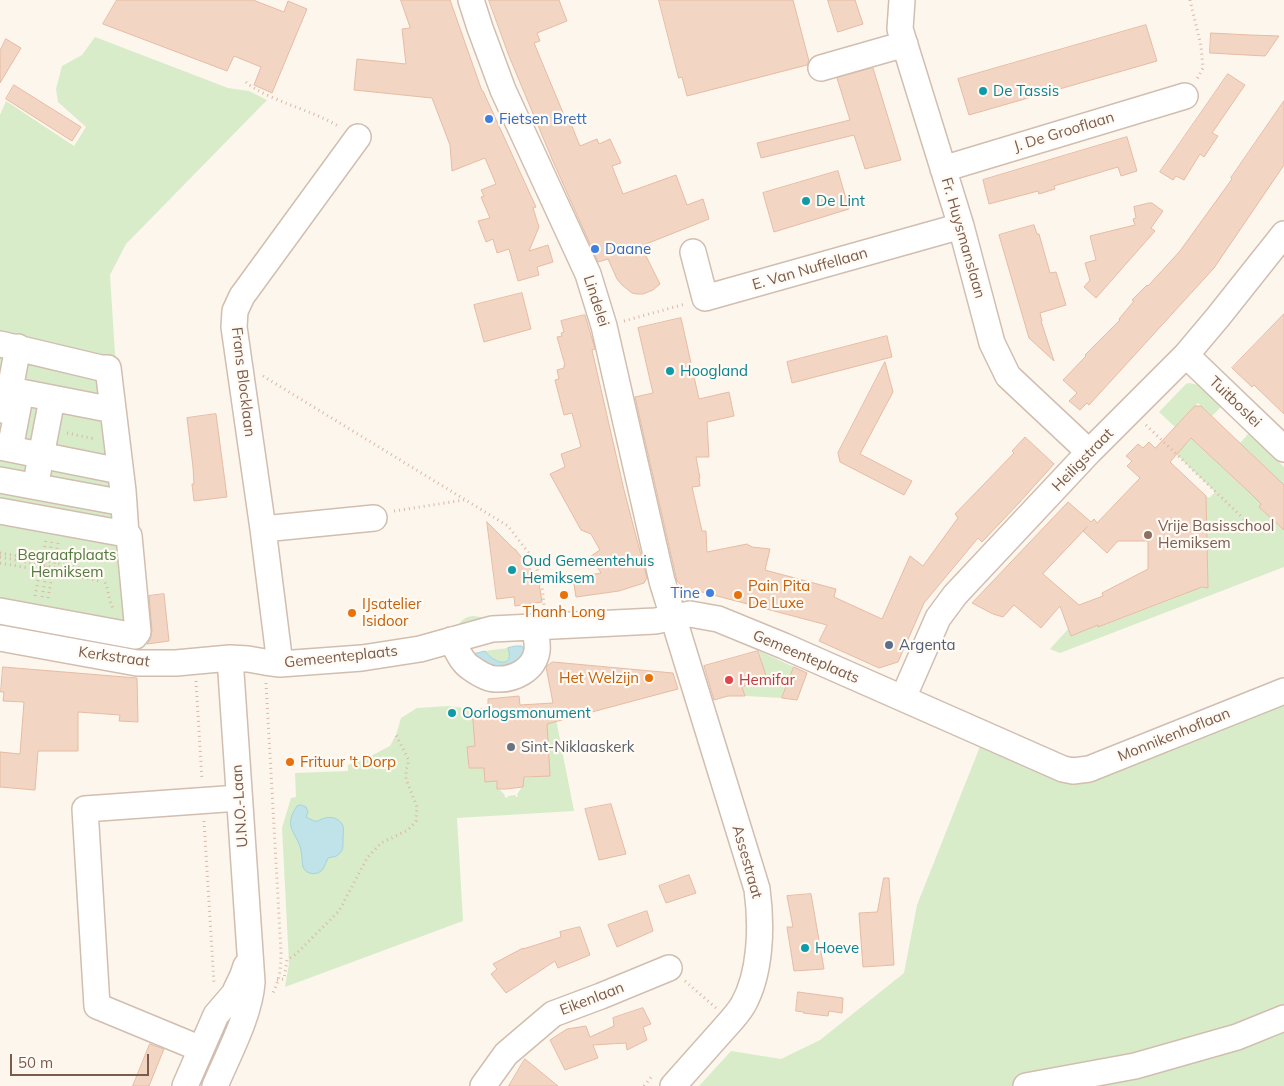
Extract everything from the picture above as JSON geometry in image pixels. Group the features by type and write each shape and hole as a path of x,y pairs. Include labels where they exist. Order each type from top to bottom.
{"street":[{"name":"Lindelei","path":"471,0 504,90 588,274 604,326 657,566 672,618"},
{"path":"821,68 903,36 902,0"},
{"name":"Fr. Huysmanslaan","path":"903,36 961,226 992,344 1008,376 1090,452"},
{"name":"J. De Grooflaan","path":"943,168 1185,96"},
{"name":"Frans Blocklaan","path":"273,663 263,529 234,327 235,311 242,296 358,136"},
{"name":"E. Van Nuffellaan","path":"705,298 961,226"},
{"name":"Heiligstraat","path":"904,698 938,618 955,595 1090,452 1186,355 1218,318 1284,234"},
{"path":"693,252 705,298"},
{"path":"0,611 135,636 138,632 129,536 126,534 108,368 101,368 9,346 3,447"},
{"name":"Tuitboslei","path":"1186,355 1284,449"},
{"path":"3,447 21,392 113,410"},
{"path":"35,486 52,399"},
{"path":"3,447 120,471"},
{"path":"0,480 124,504"},
{"path":"0,511 126,534"},
{"path":"263,529 374,518"},
{"path":"0,598 92,614"},
{"name":"Gemeenteplaats","path":"230,658 273,663 362,658 420,649 492,630 624,624 690,614 718,619 784,646 1063,769"},
{"name":"Assestraat","path":"664,1079 725,1027 743,1005 753,980 759,955 759,903 754,880 672,618"},
{"path":"451,640 462,660 469,668 494,679 512,677 525,672 533,661 537,652 537,639 540,628"},
{"name":"Kerkstraat","path":"0,638 137,663 176,663 230,658"},
{"name":"U.N.O.-Laan","path":"215,1086 251,993 261,989 249,954 230,658"},
{"name":"Monnikenhoflaan","path":"1063,769 1073,771 1089,769 1284,691"},
{"path":"201,1050 97,1006 85,809 239,798"},
{"name":"U.N.O.-Laan","path":"185,1086 216,1014 234,994 243,975 249,954"},
{"name":"Eikenlaan","path":"483,1086 506,1054 553,1014 669,968"},
{"path":"1026,1086 1135,1066 1237,1037 1284,1018"}],"path":[{"path":"1185,96 1203,68 1202,46 1190,0"},
{"path":"246,82 272,98 323,118 358,136"},
{"path":"604,326 705,298"},
{"path":"239,362 508,526 534,560 542,586 540,628"},
{"path":"1131,411 1245,520"},
{"path":"374,518 379,514 465,500"},
{"path":"40,605 40,570 46,536"},
{"path":"40,605 53,538"},
{"path":"40,605 53,572 59,538"},
{"path":"0,553 9,557"},
{"path":"0,557 41,562 47,566 54,565 87,571 100,576 109,591 110,602 114,610 119,613"},
{"path":"8,564 9,557"},
{"path":"24,567 25,560"},
{"path":"0,563 40,570"},
{"path":"69,576 70,568"},
{"path":"86,578 87,571"},
{"path":"53,572 100,581 102,577"},
{"path":"195,661 214,991"},
{"path":"261,989 278,984 281,952 275,858 273,663"},
{"path":"261,989 284,979 287,960 296,954 339,911 368,858 381,843 408,830 416,821 417,807 406,779 408,759 396,736"},
{"path":"669,968 717,1008"},
{"path":"711,1016 722,1002"},
{"path":"644,1086 664,1079"}],"green space":[{"name":"Begraafplaats Hemiksem","path":"95,37 228,88 249,91 267,100 126,244 110,275 115,354 142,647 0,621 0,115 6,101 74,146 86,127 58,102 56,89 62,66 82,55"},
{"path":"1189,383 1199,385 1221,407 1212,416 1198,403 1175,427 1159,412"},
{"path":"1249,433 1284,467 1284,485 1240,443"},
{"path":"1191,438 1262,504 1259,507 1284,530 1284,567 1060,653 1050,649 1068,629 1071,636 1185,594 1180,585 1208,588 1206,496 1209,498 1215,492 1176,454"},
{"path":"473,616 488,618 456,629 463,620"},
{"path":"508,648 509,655 506,662 493,659 485,651"},
{"path":"759,651 794,667 782,698 745,696 742,687 747,685 746,681 765,676"},
{"path":"1284,691 1284,1086 699,1086 731,1051 781,1059 820,1040 904,973 917,905 985,734 1063,769"},
{"path":"553,704 574,811 457,818 463,921 285,987 289,964 282,828 291,798 296,797 295,773 348,771 348,765 365,759 390,746 396,735 401,718 417,708 448,706 472,709 476,747 467,747 468,768 484,766 498,781 499,789 504,796 507,798 508,796 515,795 516,797 523,786 522,778 549,775 549,757 538,742"}],"water":[{"path":"522,646 525,652 525,662 495,669 469,655 485,651 493,659 506,662 509,655 508,648"},
{"path":"297,806 306,807 308,812 306,817 314,821 328,817 335,818 343,826 342,851 337,856 328,858 323,869 315,874 307,872 303,867 301,850 292,830 291,820 293,813"}],"building":[{"path":"117,0 253,0 284,12 288,1 307,9 272,93 254,85 261,67 234,56 227,71 103,24"},
{"path":"401,0 450,0 482,91 536,207 533,208 539,227 529,251 548,245 553,262 537,267 539,275 518,281 509,249 497,253 493,239 486,242 478,221 490,218 481,197 484,196 481,190 496,184 485,158 452,171 450,145 432,98 354,90 357,59 406,64 402,29 410,28"},
{"path":"489,0 559,0 567,21 537,33 540,41 534,43 566,120 569,119 580,146 597,139 599,144 610,139 621,163 612,166 623,194 676,175 687,205 703,199 709,219 641,246 660,284 653,290 643,294 632,293 617,279 608,259 598,262 509,56"},
{"path":"659,0 793,0 809,61 807,65 687,96 682,77 679,78"},
{"path":"828,0 855,0 863,24 838,32"},
{"path":"1146,25 1157,61 969,115 958,79"},
{"path":"1211,33 1279,36 1265,56 1210,53"},
{"path":"6,39 21,48 0,83 0,51"},
{"path":"873,68 901,160 865,169 854,135 761,158 757,143 850,120 837,78"},
{"path":"1228,74 1245,85 1212,133 1218,136 1204,157 1200,154 1184,180 1176,176 1173,180 1160,172"},
{"path":"14,85 81,127 72,141 6,99"},
{"path":"1284,101 1284,165 1214,268 1089,405 1087,403 1080,410 1069,401 1077,393 1063,380 1120,320 1134,301 1132,300 1148,286 1180,251 1232,179"},
{"path":"1127,137 1137,171 1121,176 1118,167 1054,186 1055,189 1039,194 1038,191 989,204 983,180"},
{"name":"De Lint","path":"838,171 849,209 774,232 763,193"},
{"path":"1149,203 1163,211 1151,228 1155,231 1096,298 1084,287 1090,280 1085,263 1096,260 1090,236 1135,225 1133,219 1136,218 1134,207"},
{"path":"1034,225 1037,234 1039,234 1050,273 1056,272 1066,305 1040,313 1054,361 1029,338 999,235"},
{"path":"522,293 531,329 484,342 474,305"},
{"path":"1284,314 1284,414 1254,385 1252,387 1232,368"},
{"path":"585,315 595,349 592,350 624,490 647,578 644,583 619,591 576,597 573,578 601,573 591,556 600,550 591,534 581,530 550,474 565,467 561,454 581,447 572,413 564,415 555,380 559,379 557,370 564,368 565,365 557,337 562,336 561,333 564,332 561,321"},
{"path":"681,318 699,399 729,392 734,416 707,422 709,457 696,457 700,486 692,487 702,531 706,531 707,552 747,544 752,547 770,549 765,570 836,589 834,597 882,619 910,556 923,566 958,518 955,514 1014,453 1012,451 1025,437 1054,464 982,542 978,538 924,603 898,662 879,668 819,641 827,625 683,587 677,581 635,397 653,393 638,328"},
{"path":"887,336 892,357 792,383 787,362"},
{"path":"885,362 893,392 860,454 912,481 904,495 840,462 838,453"},
{"path":"1195,406 1201,406 1284,485 1284,530 1259,507 1261,504 1248,491 1191,438 1170,462 1206,496 1208,588 1202,587 1071,636 1060,606 1041,628 1014,605 1003,617 972,603 1068,502 1091,522 1094,519 1097,523 1140,478 1127,466 1132,461 1126,456 1138,444 1143,448 1149,442 1155,448","holes":["1083,531 1107,553 1118,541 1148,541 1148,569 1102,593 1103,596 1079,605 1043,574"]},
{"path":"216,414 227,497 194,501 193,467 187,418"},
{"name":"Oud Gemeentehuis Hemiksem","path":"487,522 515,549 538,577 542,602 515,606 514,597 497,599"},
{"path":"164,594 169,641 147,644 152,631 149,596"},
{"name":"Hemifar","path":"758,651 766,676 746,681 747,685 742,687 745,696 728,696 714,700 704,666"},
{"path":"553,662 673,673 678,689 547,724 550,776 524,777 523,787 497,789 497,781 485,782 484,768 469,768 467,747 475,746 472,709 488,708 488,699 519,696 520,705 553,703 546,667"},
{"path":"3,667 137,678 138,722 119,721 120,715 78,712 78,751 38,751 35,790 0,787 0,752 20,754 24,702 3,701 4,692 1,692"},
{"path":"794,667 807,673 797,700 782,698"},
{"path":"611,804 626,854 599,860 585,809"},
{"path":"689,875 696,893 666,903 659,886"},
{"path":"884,878 889,878 894,965 863,967 859,913 877,912"},
{"name":"Hoeve","path":"811,894 824,969 794,971 787,927 793,927 787,896"},
{"path":"647,911 653,931 617,947 608,925"},
{"path":"580,927 590,955 558,968 555,961 506,993 491,974 497,969 493,964 523,948 561,937 560,932"},
{"path":"798,992 843,998 842,1013 829,1011 828,1016 796,1011"},
{"path":"643,1008 651,1024 643,1027 647,1040 627,1050 626,1043 593,1045 598,1058 565,1070 550,1040 567,1029 586,1026 590,1037 614,1026 613,1018"},
{"path":"150,1044 164,1049 149,1086 133,1086"},
{"path":"525,1059 558,1086 509,1086"}],"place":[{"name":"De Tassis","path":"983,91"},
{"name":"Fietsen Brett","path":"489,119"},
{"name":"De Lint","path":"806,201"},
{"name":"Daane","path":"595,249"},
{"name":"Hoogland","path":"670,371"},
{"name":"Vrije Basisschool Hemiksem","path":"1148,535"},
{"name":"Oud Gemeentehuis Hemiksem","path":"512,570"},
{"name":"Tine","path":"710,593"},
{"name":"Thanh Long","path":"564,595"},
{"name":"Pain Pita De Luxe","path":"738,595"},
{"name":"IJsatelier Isidoor","path":"352,613"},
{"name":"Argenta","path":"889,645"},
{"name":"Het Welzijn","path":"649,678"},
{"name":"Hemifar","path":"729,680"},
{"name":"Oorlogsmonument","path":"452,713"},
{"name":"Sint-Niklaaskerk","path":"511,747"},
{"name":"Frituur 't Dorp","path":"290,762"},
{"name":"Hoeve","path":"805,948"}]}
